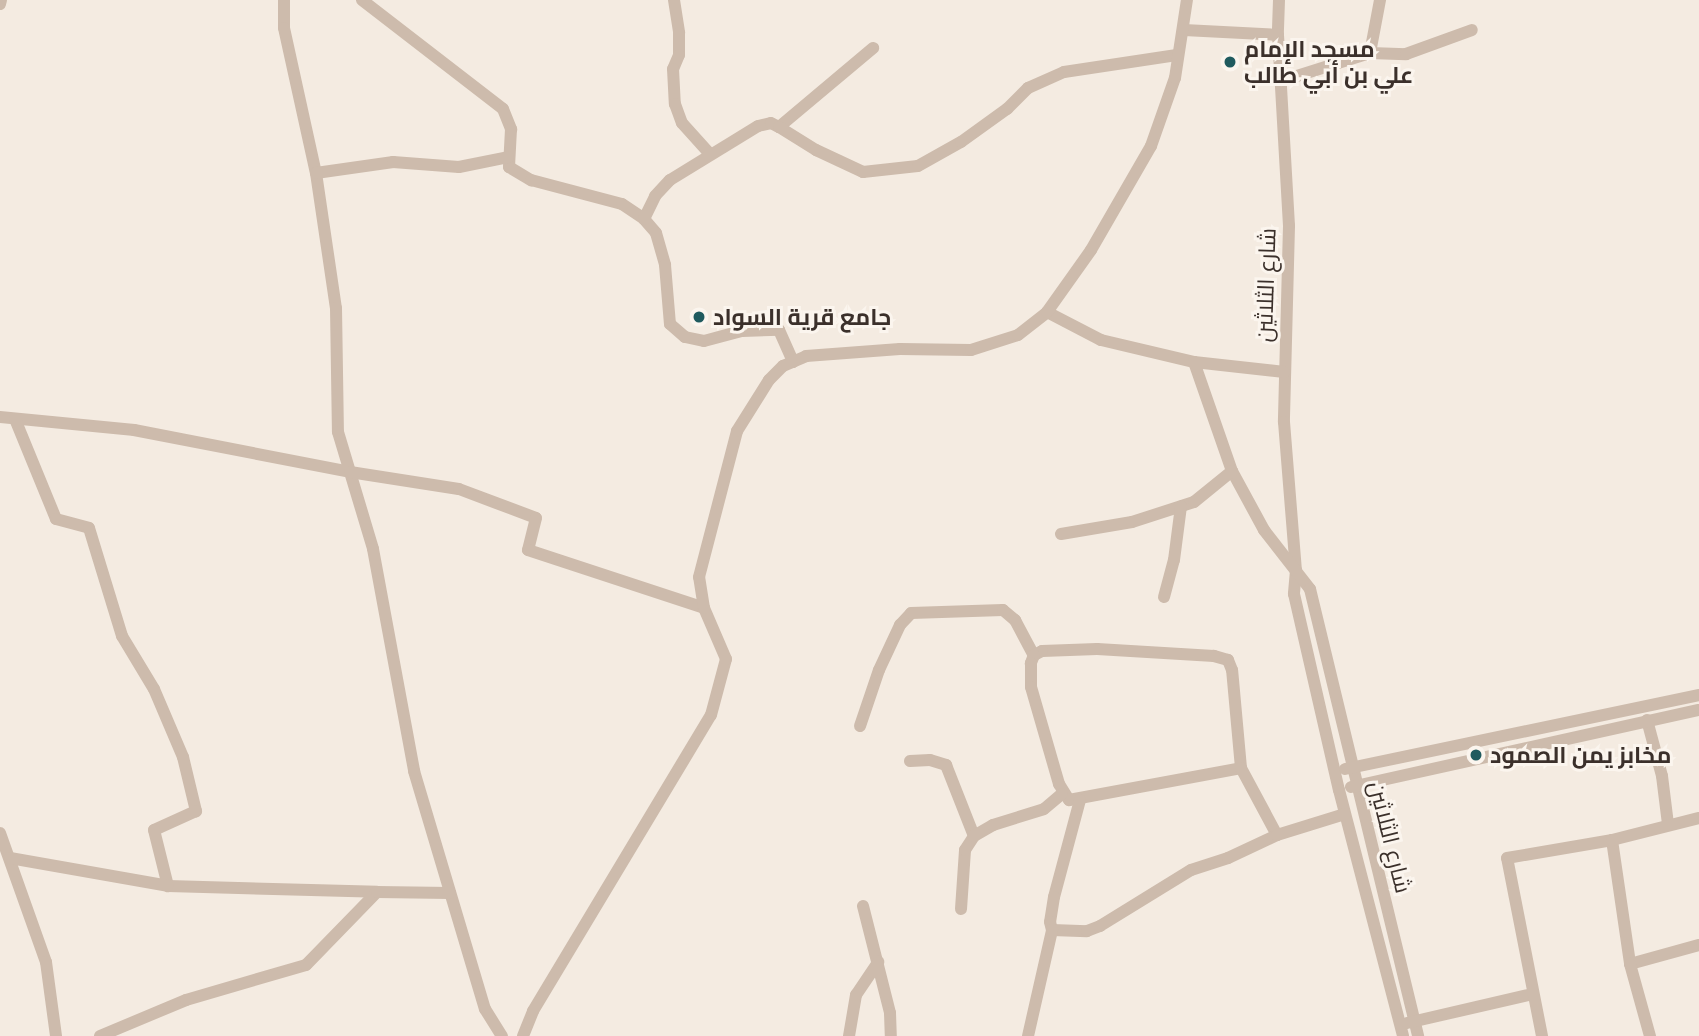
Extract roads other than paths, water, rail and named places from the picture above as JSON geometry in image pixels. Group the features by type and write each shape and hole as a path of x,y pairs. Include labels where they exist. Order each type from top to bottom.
{"street":[{"path":"284,0 284,28 316,173 336,308 338,432 373,550 414,771 485,1009 502,1036"},
{"path":"362,0 503,109 511,130 509,167 531,180 622,204 644,219 656,233 665,265 670,324 685,337 704,341 742,331 779,330 793,362"},
{"path":"674,0 679,44 673,69 674,104 682,123 710,154"},
{"path":"523,1036 533,1011 711,715 726,659 704,608 699,577 737,431 769,380 783,366 806,356 900,349 971,349 1018,335 1047,313 1091,250 1151,146 1175,78 1187,0"},
{"name":"شارع الثلاثين","path":"1279,0 1278,35 1289,226 1284,372 1286,471 1296,570 1294,594 1339,790 1401,1030"},
{"path":"1370,53 1380,0"},
{"path":"1184,30 1278,35"},
{"path":"1281,81 1370,53 1406,54 1472,30"},
{"path":"779,127 873,48"},
{"path":"644,219 655,196 670,180 758,126 771,123 816,150 863,172 918,166 961,142 1007,108 1028,88 1064,72 1177,55"},
{"path":"316,173 393,162 459,167 508,156"},
{"path":"1047,313 1101,340 1194,362 1284,372"},
{"path":"1194,362 1232,471 1264,530 1296,570"},
{"path":"0,417 134,430 350,472 459,489 536,518 528,550 704,608"},
{"path":"15,419 56,519 89,528 122,636 154,689 183,757 196,811 154,830 168,886"},
{"path":"1061,534 1132,522 1194,502 1232,471"},
{"path":"1164,597 1174,560 1181,506"},
{"name":"شارع الثلاثين","path":"1296,570 1310,589 1418,1036"},
{"path":"860,726 884,658 900,625 911,613 1003,610 1015,620 1034,655"},
{"path":"1241,768 1069,800 1062,794 1031,687 1031,663 1034,655 1042,651 1097,649 1214,656 1228,660 1232,670 1241,768 1277,835"},
{"path":"1335,772 1699,695"},
{"path":"1339,790 1699,710"},
{"path":"1647,720 1662,776 1668,824"},
{"path":"910,761 930,760 946,765 974,836"},
{"path":"961,909 965,850 974,836 993,825 1044,808 1062,794"},
{"path":"1028,1036 1052,930 1050,922 1054,897 1080,800"},
{"path":"1052,930 1087,931 1100,926 1192,870 1228,858 1277,835 1345,814"},
{"path":"1542,1036 1507,858 1612,840 1699,817"},
{"path":"0,833 46,962 56,1036"},
{"path":"1612,840 1630,964 1650,1036"},
{"path":"9,858 168,886 450,893"},
{"path":"100,1036 186,1000 306,965 377,892"},
{"path":"863,906 890,1013 891,1036"},
{"path":"1630,964 1699,945"},
{"path":"849,1036 856,995 878,962"},
{"path":"1401,1030 1414,1022 1532,994"}],"place":[{"name":"مسجد الإمام علي بن أبي طالب","path":"1230,62"},
{"name":"جامع قرية السواد","path":"699,317"},
{"name":"مخابز يمن الصمود","path":"1476,755"}]}
